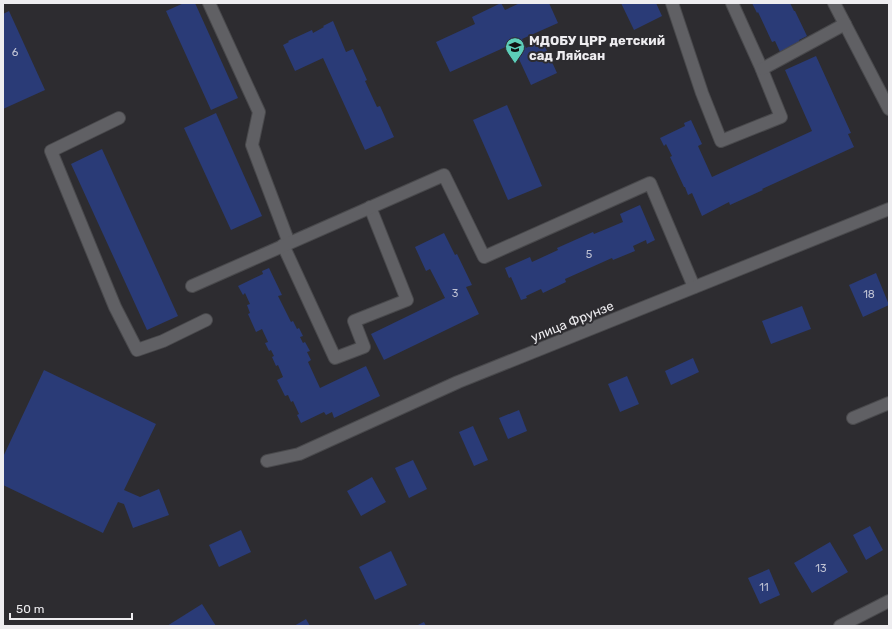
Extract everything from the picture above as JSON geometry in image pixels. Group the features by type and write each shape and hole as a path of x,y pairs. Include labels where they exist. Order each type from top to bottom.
{"street":[{"path":"209,3 259,112 252,145 286,244 335,358 364,347 354,321 407,300 370,207"},
{"path":"672,3 702,93 721,141 781,117 762,69 732,3"},
{"path":"834,3 889,109"},
{"path":"762,69 845,24"},
{"path":"119,118 51,151 115,306 137,350 163,341 206,320"},
{"path":"192,286 444,175 484,257 650,184 694,287"},
{"name":"улица Фрунзе","path":"267,461 299,454 458,382 889,209"},
{"path":"853,418 889,403"},
{"path":"840,626 889,601"}],"building":[{"path":"184,3 195,3 238,98 211,110 166,11"},
{"path":"501,3 505,10 520,3 549,3 558,23 522,39 526,48 542,40 557,73 531,85 512,44 450,72 436,42 475,24 472,17"},
{"path":"621,3 656,3 662,16 634,30"},
{"path":"752,3 790,3 807,36 799,40 801,45 781,54 775,41 772,42 758,12 757,13"},
{"path":"9,11 45,90 3,109 3,14"},
{"path":"333,21 346,52 353,49 377,107 380,106 394,137 365,150 323,58 295,71 283,45 289,42 288,41 312,30 313,33"},
{"path":"816,56 851,133 848,134 854,147 730,205 729,202 702,216 692,193 688,195 684,187 670,157 672,156 666,144 664,146 660,138 685,126 684,123 691,120 702,144 698,146 712,177 812,131 785,70"},
{"path":"507,105 542,186 508,200 473,120"},
{"path":"216,113 262,216 231,230 184,128"},
{"path":"102,149 178,316 147,330 71,164"},
{"path":"640,205 655,240 647,244 646,240 633,246 635,251 613,260 612,258 565,279 566,282 543,293 541,289 521,300 511,277 509,278 505,268 530,257 532,262 558,250 557,248 593,232 594,234 623,222 620,214"},
{"path":"444,233 455,255 457,254 472,285 466,287 479,314 384,360 371,334 445,298 430,269 426,271 415,247"},
{"path":"269,268 282,295 278,296 291,322 293,321 297,329 299,328 303,336 300,337 310,351 307,352 311,360 308,362 320,388 366,366 380,396 334,418 332,412 326,415 324,412 301,423 293,401 291,402 288,395 285,396 277,380 283,377 278,365 276,366 272,357 274,356 271,350 269,351 265,343 268,342 262,329 256,332 248,314 250,313 247,305 250,304 245,293 243,295 238,286 263,274 262,271"},
{"path":"876,273 889,305 863,317 849,285"},
{"path":"802,306 811,329 771,344 762,321"},
{"path":"693,358 699,372 671,385 665,371"},
{"path":"44,370 156,424 124,490 140,497 159,489 169,515 133,528 124,504 118,502 103,533 3,485 3,457"},
{"path":"627,376 639,404 620,412 608,384"},
{"path":"519,410 527,431 508,439 499,418"},
{"path":"473,426 488,460 474,466 459,432"},
{"path":"413,460 427,489 409,498 395,468"},
{"path":"372,477 386,502 361,516 347,491"},
{"path":"870,526 883,550 866,560 853,535"},
{"path":"241,530 251,552 219,567 209,545"},
{"path":"830,542 848,572 812,593 794,563"},
{"path":"391,551 407,585 375,600 359,567"},
{"path":"769,569 780,595 760,604 748,578"},
{"path":"202,604 216,626 167,626"},
{"path":"306,619 310,626 294,626"},
{"path":"424,622 426,626 416,626"}],"place":[{"name":"МДОБУ ЦРР детский сад Ляйсан","path":"515,64"}]}
